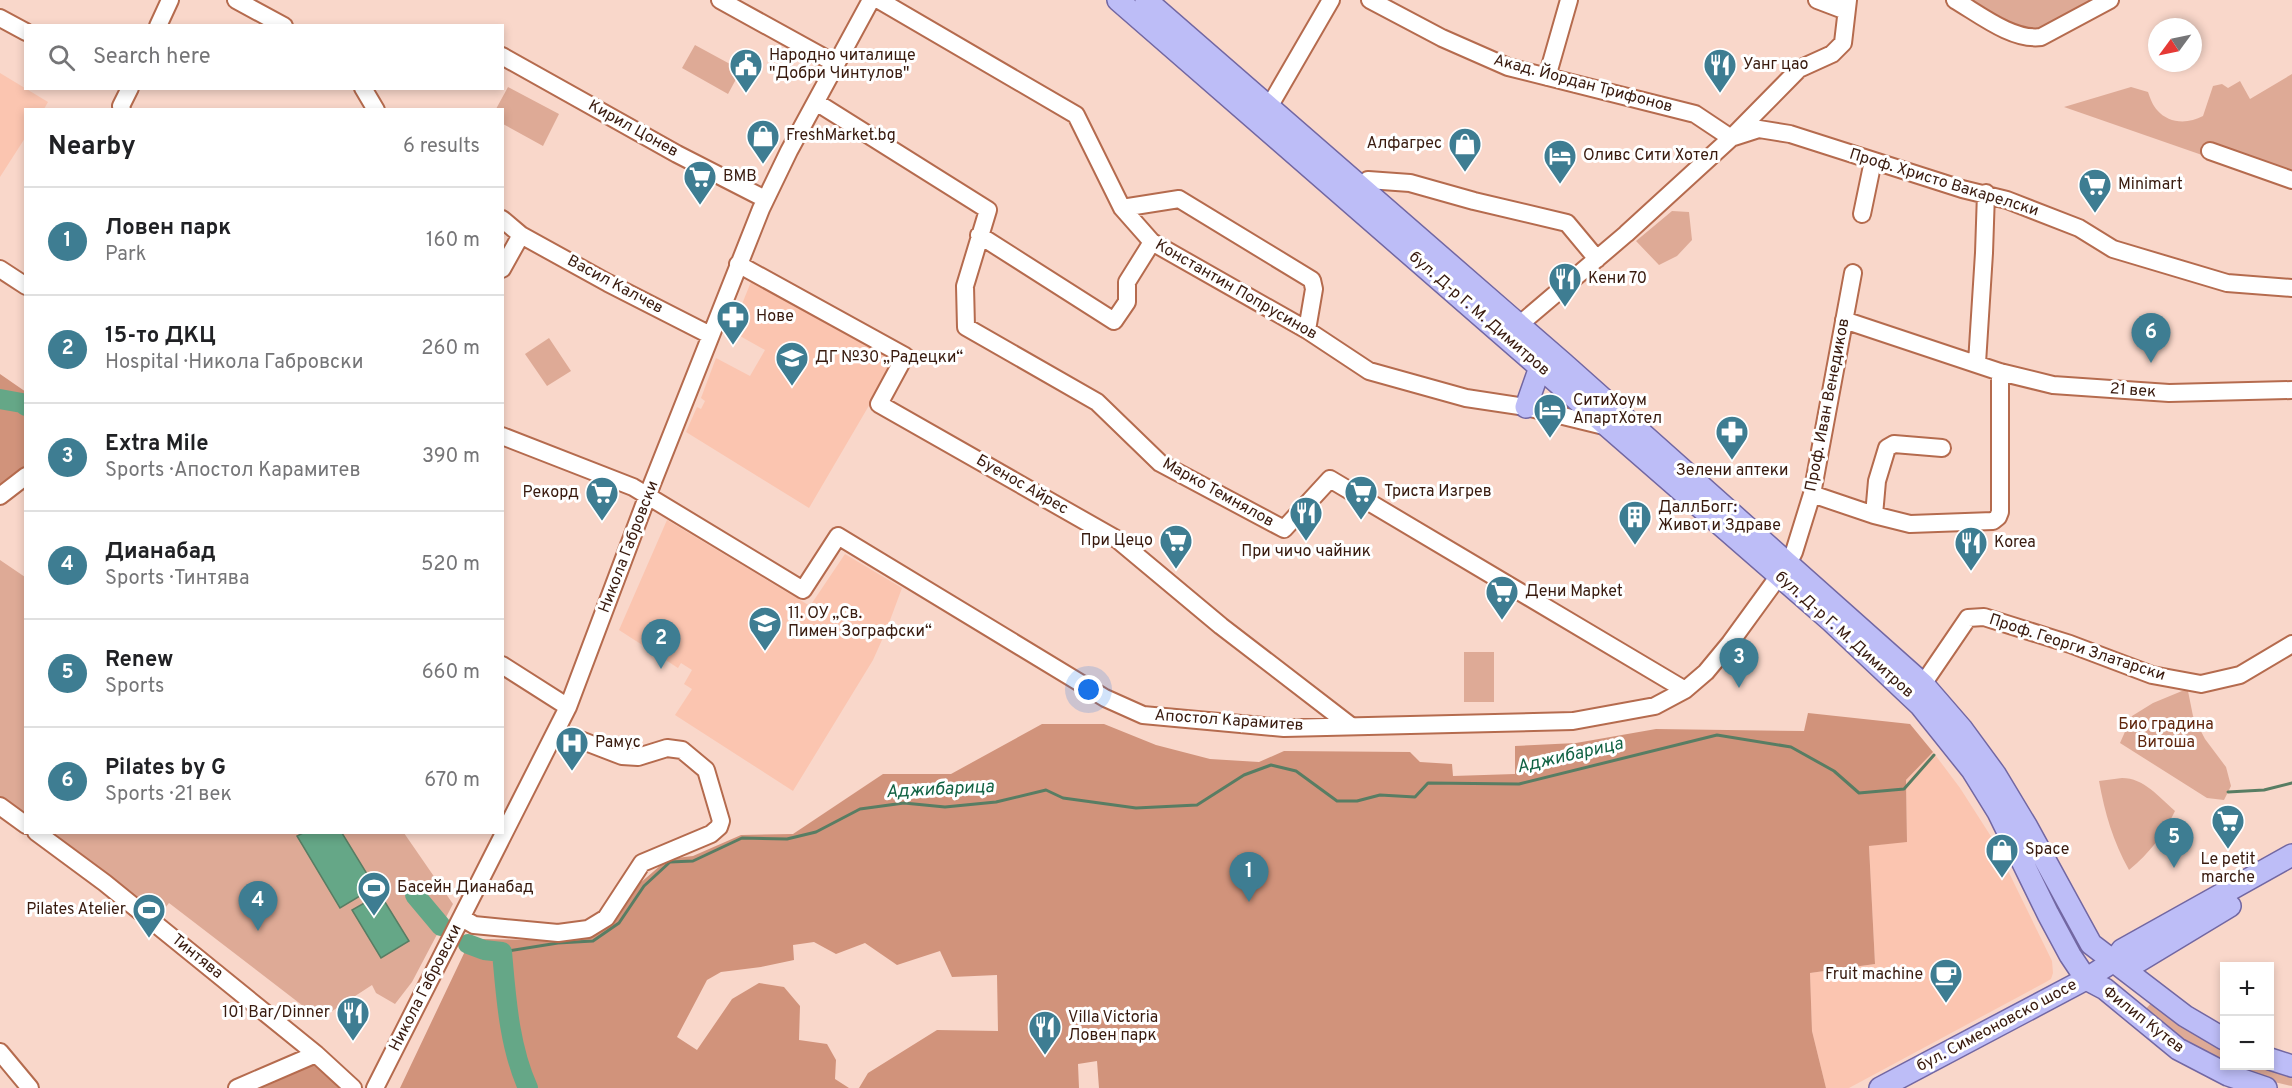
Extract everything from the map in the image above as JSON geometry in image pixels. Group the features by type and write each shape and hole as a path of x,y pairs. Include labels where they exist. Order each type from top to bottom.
{"main road":[{"name":"бул. Д-р Г. М. Димитров","path":"1118,0 1609,427 1923,684 1962,729 1995,774 2027,826 2091,944 2114,961"},
{"name":"бул. Д-р Г. М. Димитров","path":"1146,0 1519,325 1784,569 1907,691 1972,770 1998,812 2073,960 2086,978"},
{"path":"1526,407 1540,367"},
{"name":"бул. Симеоновско шосе","path":"1880,1088 2086,978 2114,961 2122,950 2292,855"},
{"name":"бул. Симеоновско шосе","path":"2114,961 2139,961 2292,870"},
{"name":"Филип Кутев","path":"2114,961 2185,1016 2220,1038"},
{"name":"Филип Кутев","path":"2086,978 2105,989 2178,1049 2228,1075 2266,1088"},
{"path":"2274,1060 2292,1066"}],"street":[{"path":"159,24 170,0"},
{"path":"236,0 280,24"},
{"path":"720,0 837,64"},
{"name":"Никола Габровски","path":"375,1088 568,707 710,335 765,199 871,0"},
{"name":"Константин Попрусинов","path":"879,0 1076,115 1122,208 1152,242 1307,330 1370,371 1466,398 1526,407 1609,427"},
{"path":"1269,107 1331,0"},
{"name":"Акад. Йордан Трифонов","path":"1370,0 1442,38 1508,67 1695,114 1731,138"},
{"path":"1547,77 1569,0"},
{"path":"1816,0 1847,6"},
{"path":"1954,0 2015,34 2029,39 2041,37 2110,0"},
{"name":"Проф. Христо Вакарелски","path":"1519,325 1597,259 1731,138 1799,69 1832,54 1843,43 1847,6"},
{"path":"0,18 24,31"},
{"name":"Кирил Цонев","path":"504,57 677,154 765,199"},
{"path":"122,108 129,90"},
{"path":"364,90 375,108"},
{"name":"Марко Темнялов","path":"816,102 988,210 965,286 966,327 1097,402 1161,463 1284,529 1330,479 1685,690"},
{"name":"Проф. Христо Вакарелски","path":"1731,138 1759,129 1790,134 1962,189 1986,193 2079,228 2113,249 2227,283 2292,288"},
{"path":"2210,151 2292,180"},
{"path":"1862,214 1873,160"},
{"path":"1362,188 1368,180 1410,183 1567,223 1597,259"},
{"path":"1977,363 1986,193"},
{"path":"1122,208 1179,199 1312,280 1314,289 1307,330"},
{"name":"Васил Калчев","path":"504,221 521,235 710,335"},
{"path":"504,265 521,235"},
{"path":"980,235 1114,321 1127,302 1127,282 1152,242"},
{"name":"Буенос Айрес","path":"738,264 905,356 879,404 1118,540 1221,626 1351,726"},
{"path":"0,268 24,285"},
{"name":"Проф. Иван Венедиков","path":"1784,569 1799,536 1812,494 1853,273"},
{"name":"21 век","path":"1844,320 2000,372 2064,386 2169,393 2292,390"},
{"path":"1812,494 1874,515 1910,524 1993,521 1998,517 2000,502 2000,372"},
{"name":"Апостол Карамитев","path":"504,437 633,487 802,590 838,536 1105,698 1143,715 1284,728 1573,721 1655,706 1685,690 1706,672 1730,644 1784,569"},
{"path":"1874,515 1877,481 1887,448 1894,444 1942,448"},
{"path":"0,496 24,478"},
{"name":"Проф. Георги Златарски","path":"1923,684 1968,618 1976,616 2070,644 2152,675 2201,684 2240,675 2292,644"},
{"path":"504,666 568,707"},
{"path":"462,918 474,925 558,933 588,929 606,918 642,864 711,834 719,827 721,821 706,770 682,750 667,748 638,757 622,756 557,731"},
{"path":"0,806 24,824"},
{"name":"Тинтява","path":"39,834 105,883 316,1054 354,1088"},
{"path":"0,1052 30,1088"},
{"path":"237,1088 316,1054"}],"shaded area":[{"path":"0,73 24,88 24,90 28,90 48,102 45,108 24,108 24,140 0,177"},
{"name":"ДГ №30 „Радецки“","path":"753,277 898,356 809,508 686,432 697,407 701,409 705,401 701,398 716,358 750,376 765,350 731,331"},
{"path":"0,374 24,391 24,470 0,487"},
{"name":"11. ОУ „Св. Пимен Зографски“","path":"667,520 810,606 845,554 902,588 873,660 793,791 675,715 692,689 684,684 692,670 681,663 678,668 619,630"},
{"path":"1808,713 1910,724 1933,752 1906,780 1907,842 1869,846 1875,964 1810,973 1812,1031 1826,1088 1099,1088 1097,1061 1078,1064 1079,1088 859,1088 868,1073 937,1030 998,1031 997,975 952,977 940,951 897,965 865,943 836,954 814,942 793,945 794,960 721,972 707,980 677,1037 697,1050 732,999 759,983 784,987 800,1006 799,1040 827,1044 836,1060 835,1079 849,1088 400,1088 467,947 483,939 547,940 591,936 615,920 639,884 668,859 693,856 741,835 793,834 883,774 951,774 1042,724 1104,724 1156,745 1210,759 1259,762 1284,751 1410,752 1420,762 1452,764 1453,776 1515,774 1515,746 1576,743 1656,729 1804,731"},
{"path":"1933,752 1960,788 1992,838 2052,961 2053,973 2051,979 2046,982 1849,1088 1826,1088 1812,1031 1810,973 1875,964 1869,846 1907,841 1906,780"},
{"path":"301,834 343,834 375,887 340,908 297,836"},
{"path":"380,894 409,941 381,958 352,910"},
{"path":"313,1063 341,1088 253,1088"}],"green space":[{"path":"1969,0 2095,0 2056,22 2032,30 2009,23"},
{"path":"695,45 741,70 728,94 682,68"},
{"path":"2292,74 2292,173 2206,146 2202,155 2064,107 2131,87 2148,92 2154,106 2162,115 2173,120 2185,121 2203,116 2213,86 2222,84 2228,88 2240,81 2250,99"},
{"path":"508,87 559,114 543,146 504,125 504,108 497,108"},
{"path":"1672,211 1689,212 1692,240 1677,256 1659,265 1636,241"},
{"path":"549,338 571,371 547,386 525,354"},
{"path":"0,560 24,576 24,824 0,806"},
{"path":"1464,652 1494,652 1494,702 1464,702"},
{"name":"Био градина Витоша","path":"2182,691 2188,691 2193,716 2205,739 2226,767 2231,786 2224,800 2207,798 2120,743 2132,716 2153,703"},
{"path":"2122,778 2144,785 2175,811 2155,843 2129,870 2110,827 2099,781"},
{"path":"37,834 405,834 453,904 412,982 395,1004 376,993 372,985 320,1019 169,903 154,922"},
{"path":"2153,1001 2195,1032 2220,1046 2220,1062 2178,1038 2143,1012"},
{"path":"2274,1068 2292,1074 2292,1086 2270,1081 2238,1070"}],"waterway":[{"path":"0,399 24,404"},
{"name":"Аджибарица","path":"502,952 558,943 593,941 619,923 644,886 670,862 693,861 742,838 787,839 816,832 860,809 904,803 945,807 996,802 1046,790 1063,798 1136,808 1197,805 1244,775 1271,765 1296,771 1337,801 1357,801 1380,795 1415,797 1428,783 1519,784 1717,735 1791,747 1834,771 1859,793 1904,789 1934,755"},
{"name":"Аджибарица","path":"2228,792 2264,790 2292,783"},
{"path":"415,895 441,926"},
{"path":"468,944 484,950 502,952 512,1038 528,1088"}],"place":[{"name":"Народно читалище \"Добри Чинтулов\"","path":"746,94"},
{"name":"Уанг цао","path":"1720,94"},
{"name":"FreshMarket.bg","path":"763,165"},
{"name":"Алфагрес","path":"1465,173"},
{"name":"Оливс Сити Хотел","path":"1560,185"},
{"name":"BMB","path":"700,206"},
{"name":"Minimart","path":"2095,214"},
{"name":"Кени 70","path":"1565,308"},
{"name":"Нове","path":"733,346"},
{"name":"Pilates by G","path":"2151,363"},
{"name":"ДГ №30 „Радецки“","path":"792,387"},
{"name":"СитиХоум АпартХотел","path":"1550,439"},
{"name":"Зелени аптеки","path":"1732,461"},
{"name":"Триста Изгрев","path":"1361,521"},
{"name":"Рекорд","path":"602,522"},
{"name":"При чичо чайник","path":"1306,542"},
{"name":"ДаллБогг: Живот и Здраве","path":"1635,546"},
{"name":"При Цецо","path":"1176,570"},
{"name":"Korea","path":"1971,572"},
{"name":"Дени Mapket","path":"1502,621"},
{"name":"11. ОУ „Св. Пимен Зографски“","path":"765,652"},
{"name":"15-то ДКЦ","path":"661,669"},
{"name":"Extra Mile","path":"1739,688"},
{"name":"Рамус","path":"572,772"},
{"name":"Le petit marche","path":"2228,850"},
{"name":"Renew","path":"2174,868"},
{"name":"Space","path":"2002,879"},
{"name":"Ловен парк","path":"1249,902"},
{"name":"Басейн Дианабад","path":"374,917"},
{"name":"Дианабад","path":"258,931"},
{"name":"Pilates Atelier","path":"149,939"},
{"name":"Fruit machine","path":"1946,1004"},
{"name":"101 Bar/Dinner","path":"353,1042"},
{"name":"Villa Victoria Ловен парк","path":"1045,1056"}]}
